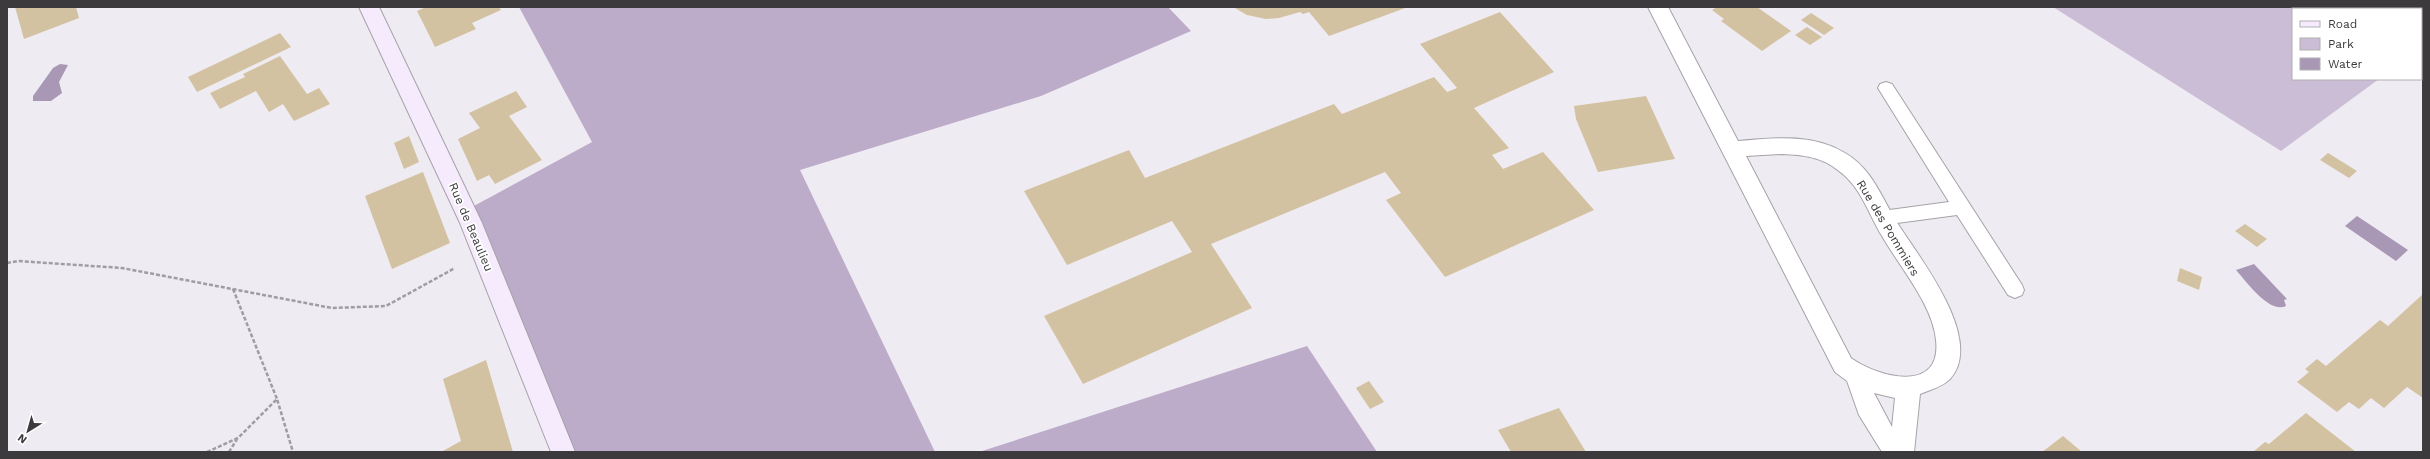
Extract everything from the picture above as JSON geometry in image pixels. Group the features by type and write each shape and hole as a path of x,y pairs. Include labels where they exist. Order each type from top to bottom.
{"street":[{"name":"Rue de Beaulieu","path":"369,7 442,161 483,254 562,452"},
{"name":"Rue des Pommiers","path":"1658,7 1731,150 1843,365 1858,377 1885,386 1910,387 1933,378 1944,368 1948,338 1942,316 1882,218 1866,186 1848,166 1831,155 1811,149 1780,145 1731,150"},
{"path":"1858,377 1864,402 1879,428 1896,452"},
{"path":"1902,452 1906,402 1910,387"}],"lane":[{"path":"1886,88 2015,290"},
{"path":"1882,218 1962,207"}],"path":[{"path":"7,263 18,261 122,268 332,308 386,306 483,254"},
{"path":"233,289 277,399 293,452"},
{"path":"228,452 238,438 277,399"},
{"path":"207,452 238,438"}],"green space":[{"path":"2053,7 2423,7 2422,48 2422,8 2292,8 2292,80 2378,80 2281,151"}],"shaded area":[{"path":"519,7 1168,7 1191,31 1041,96 800,170 935,452 563,452 472,207 592,142"},
{"path":"1307,346 1377,452 979,452"}],"water":[{"path":"60,64 68,65 59,82 62,93 51,101 33,101 33,96 53,68"},
{"path":"2357,216 2408,250 2396,261 2345,226"},
{"path":"2254,264 2287,299 2284,300 2286,306 2279,307 2265,301 2236,270"}],"building":[{"path":"15,7 76,7 79,18 24,39"},
{"path":"426,7 499,7 501,10 472,23 476,29 435,47 417,11"},
{"path":"1233,7 1408,7 1329,36 1309,12 1303,14 1300,12 1279,18 1266,19 1247,15"},
{"path":"1717,7 1757,7 1791,31 1762,51 1721,21 1724,19 1712,10"},
{"path":"1500,12 1554,72 1474,108 1509,148 1492,155 1503,169 1543,152 1594,210 1445,277 1386,200 1401,193 1385,172 1211,244 1252,308 1083,384 1044,316 1192,252 1172,221 1067,265 1024,191 1129,150 1145,178 1334,104 1342,114 1434,77 1447,92 1457,88 1420,44"},
{"path":"1811,13 1834,28 1824,35 1801,20"},
{"path":"1807,27 1822,37 1810,45 1795,35"},
{"path":"280,33 291,47 197,92 188,77"},
{"path":"280,56 307,94 319,88 330,104 294,121 283,104 269,112 256,91 220,109 210,93 245,77 243,74"},
{"path":"516,91 527,107 509,116 542,160 495,184 489,175 477,181 458,139 480,128 469,113"},
{"path":"1646,96 1675,159 1598,172 1576,119 1574,106"},
{"path":"409,136 419,162 404,169 394,143"},
{"path":"2328,153 2357,171 2349,178 2320,160"},
{"path":"423,172 450,243 392,269 365,196"},
{"path":"2245,224 2267,239 2257,247 2235,231"},
{"path":"2180,268 2202,277 2199,290 2177,281"},
{"path":"2423,294 2423,398 2407,387 2384,408 2371,398 2359,409 2349,402 2337,412 2297,382 2309,372 2305,369 2317,359 2326,366 2380,320 2388,326"},
{"path":"486,360 513,452 441,452 461,441 443,379"},
{"path":"1369,381 1384,402 1370,409 1356,388"},
{"path":"1559,408 1586,452 1511,452 1498,430"},
{"path":"2306,413 2356,452 2253,452 2265,442 2269,444"},
{"path":"2063,436 2082,452 2042,452"}]}
